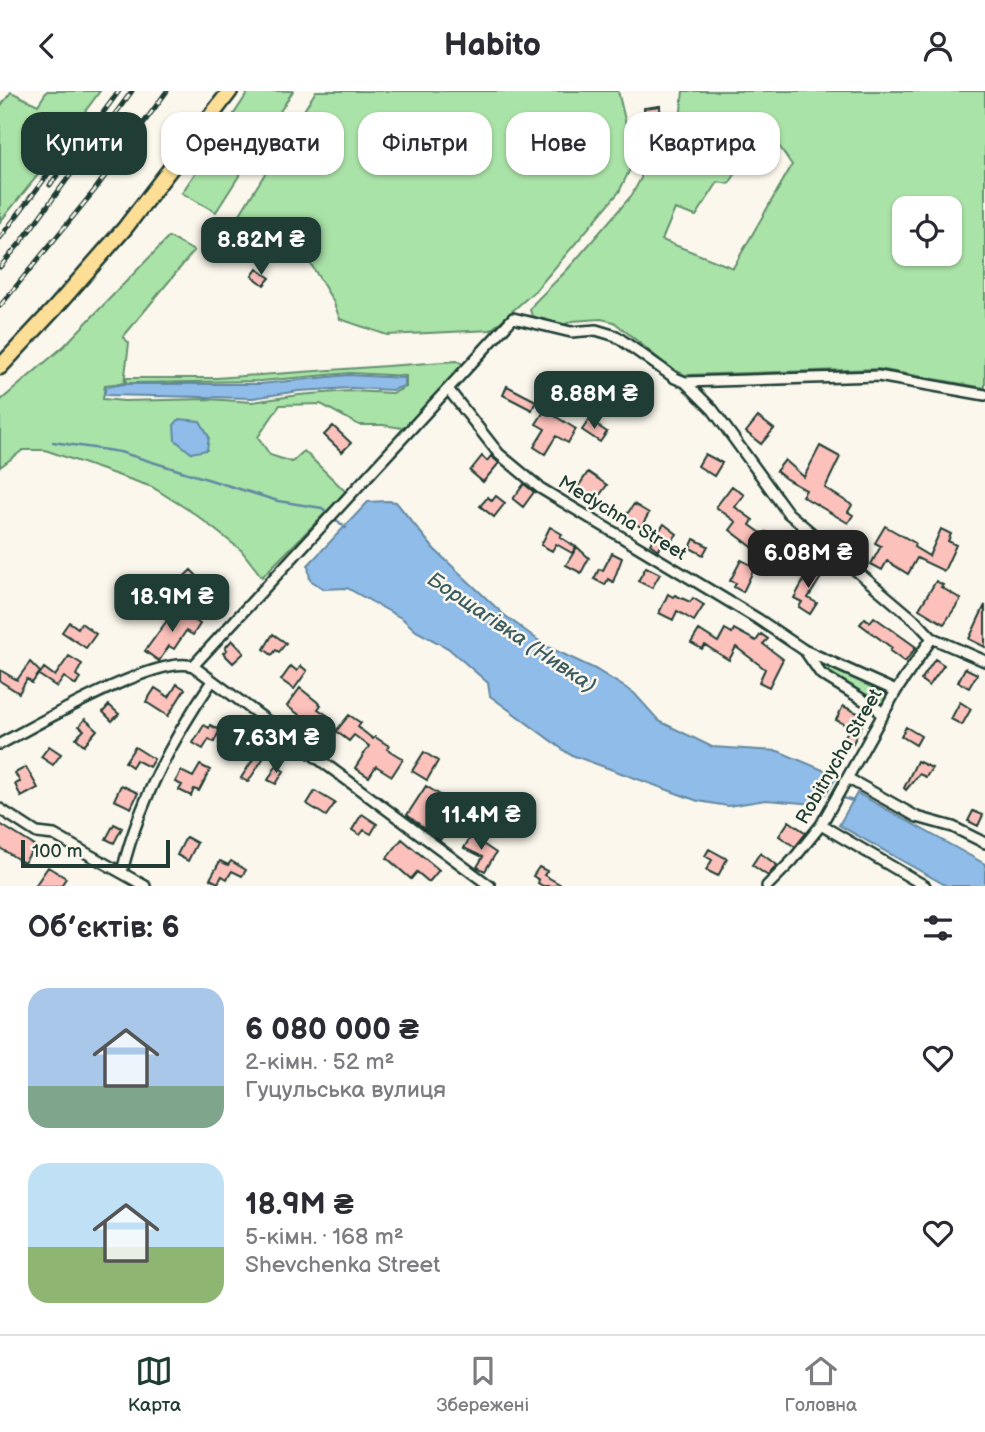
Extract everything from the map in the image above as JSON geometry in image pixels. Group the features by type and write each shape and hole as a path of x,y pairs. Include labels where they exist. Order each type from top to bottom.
{"main road":[{"path":"0,366 125,228 230,91"}],"street":[{"path":"193,666 513,318 571,332 607,332 685,382 713,410 788,513 918,623 932,638 985,661"},
{"path":"685,382 877,376 985,395"},
{"name":"Medychna Street","path":"448,389 499,454 540,488 758,619 804,650 896,691"},
{"name":"Robitnycha Street","path":"768,886 821,825 896,691 932,638"},
{"name":"Medychna Street","path":"804,650 821,674 878,709 882,717"},
{"path":"0,744 134,677 186,663 490,886"},
{"path":"122,872 143,810 161,771 212,681"},
{"path":"849,779 917,817 953,827 985,843"},
{"path":"0,809 37,833 54,835 145,886"},
{"path":"821,825 925,886"}],"green space":[{"path":"47,91 100,91 85,112 21,112 21,175 38,175 0,222 0,107 11,92 38,105"},
{"path":"249,91 293,91 280,112 235,112"},
{"path":"316,91 618,91 624,116 624,175 627,175 619,192 536,290 491,330 387,335 340,319 333,301 300,246 232,227 264,175 344,175 344,112 303,112"},
{"path":"683,91 985,91 985,388 879,369 685,375 670,368 614,322 601,319 572,321 562,326 545,323 532,315 530,310 534,303 567,270 632,195 641,175 735,175 729,184 718,182 696,216 675,209 662,240 733,268 792,165 780,147 780,112 681,112"},
{"path":"194,175 240,175 216,212 182,193"},
{"path":"169,237 194,251 123,337 129,343 124,383 105,385 103,399 253,402 350,391 393,393 406,387 406,376 350,373 261,381 126,383 126,378 216,378 457,361 464,365 411,422 402,428 359,425 321,404 280,405 258,437 270,455 292,462 304,451 346,492 262,577 241,550 195,514 152,487 45,450 23,450 0,467 0,401 64,346"},
{"path":"814,656 884,690 887,698 884,704 878,705 823,673"}],"water":[{"path":"348,375 404,378 404,386 393,390 351,388 299,391 253,398 104,395 106,387 124,384 260,384"},
{"path":"179,419 200,421 209,437 207,450 191,453 175,440 174,425"},
{"path":"368,502 396,502 434,549 503,614 546,646 595,669 634,693 659,721 712,747 778,751 837,776 827,792 815,804 766,800 728,806 698,801 569,754 490,696 488,683 448,648 347,588 324,589 310,580 308,565"},
{"path":"857,793 985,864 985,886 947,886 839,825"}],"building":[{"path":"660,106 660,112 644,112 644,108"},
{"path":"257,269 270,278 264,285 252,276"},
{"path":"507,386 536,401 532,410 503,395"},
{"path":"545,410 576,429 568,443 556,436 545,454 534,447 545,429 536,424"},
{"path":"758,417 774,429 761,444 746,432"},
{"path":"589,420 607,432 600,442 582,430"},
{"path":"333,426 351,443 342,452 324,435"},
{"path":"820,446 840,457 825,488 852,505 848,512 853,515 848,523 802,496 806,490 776,471 785,460 804,477"},
{"path":"705,454 722,463 714,476 698,466"},
{"path":"482,456 487,461 491,456 499,463 483,482 470,471"},
{"path":"588,472 607,485 594,503 576,490"},
{"path":"524,484 534,492 523,507 513,499"},
{"path":"732,486 744,495 735,507 753,520 750,525 798,553 787,568 766,553 764,556 730,530 736,522 716,507"},
{"path":"496,496 505,503 494,517 480,506 488,497 492,501"},
{"path":"634,504 649,513 641,527 625,517"},
{"path":"664,524 677,534 667,547 663,544 658,550 650,544"},
{"path":"885,526 915,543 914,547 929,556 941,529 951,534 948,541 956,545 944,571 917,558 908,574 887,561 882,570 871,564 881,546 875,543"},
{"path":"550,527 576,547 572,553 556,544 552,551 541,545"},
{"path":"694,539 708,546 703,555 690,548"},
{"path":"577,547 589,558 581,573 566,565"},
{"path":"612,553 622,558 613,582 608,579 605,585 594,579 599,569 603,570"},
{"path":"741,560 755,567 743,592 734,587 736,583 730,581"},
{"path":"646,567 660,574 652,588 638,581"},
{"path":"811,567 823,574 808,598 817,603 810,614 799,607 802,602 794,598"},
{"path":"191,570 201,580 195,586 199,589 192,596 187,590 182,595 174,586"},
{"path":"936,581 961,599 944,624 919,609"},
{"path":"668,594 690,602 693,598 704,605 694,621 677,611 673,620 659,613"},
{"path":"985,605 985,647 969,639"},
{"path":"176,608 200,624 193,635 186,631 174,649 169,646 159,661 145,651"},
{"path":"874,617 916,647 905,662 890,651 892,648 860,624 865,618 870,622"},
{"path":"69,622 78,628 81,623 96,634 86,648 62,632"},
{"path":"725,629 732,633 734,629 756,641 761,634 768,639 763,644 783,659 769,687 759,682 765,669 736,647 729,660 705,645 702,649 691,643 699,630 718,642"},
{"path":"273,634 286,643 279,652 276,650 272,655 264,649"},
{"path":"232,640 244,653 233,663 223,653"},
{"path":"69,656 82,664 76,675 80,678 76,685 64,677 57,687 39,675 44,668 55,676"},
{"path":"935,659 944,665 929,686 921,680"},
{"path":"30,662 40,672 32,683 27,679 19,693 0,681 0,670 17,680"},
{"path":"291,666 297,671 301,666 307,671 294,689 281,680"},
{"path":"965,668 977,674 969,688 958,682"},
{"path":"177,684 185,689 168,716 146,702 155,688 169,697"},
{"path":"300,688 321,705 318,709 327,715 308,740 296,731 305,719 287,706"},
{"path":"960,702 971,709 962,725 951,719"},
{"path":"109,705 119,714 112,721 103,712"},
{"path":"843,706 866,717 853,743 844,738 850,727 836,720"},
{"path":"349,715 361,723 358,727 373,739 375,737 389,746 387,749 403,759 392,776 376,766 369,777 355,768 369,746 354,735 349,741 336,731"},
{"path":"85,719 97,730 84,745 76,738 84,730 79,726"},
{"path":"245,720 261,727 255,737 238,734"},
{"path":"204,725 220,730 214,742 209,739 203,749 193,743"},
{"path":"906,727 921,736 916,745 901,736"},
{"path":"49,746 61,754 53,765 41,757"},
{"path":"135,747 154,759 149,767 136,760 132,767 125,762"},
{"path":"259,750 266,754 248,782 241,778"},
{"path":"424,752 438,761 427,780 412,771"},
{"path":"917,761 932,768 926,777 919,774 906,790 904,788"},
{"path":"200,765 210,770 199,791 194,789 191,796 179,790 182,785 175,782 181,771 193,777"},
{"path":"276,766 284,771 276,784 268,780"},
{"path":"26,767 38,788 21,797 15,784 20,782 15,773"},
{"path":"121,785 138,793 131,808 114,800"},
{"path":"426,786 440,795 426,817 447,830 440,840 407,815"},
{"path":"315,791 335,803 326,816 307,804"},
{"path":"462,805 477,813 467,833 451,824"},
{"path":"973,811 983,815 978,826 968,821"},
{"path":"362,814 377,824 371,834 364,830 360,835 352,830"},
{"path":"789,821 806,833 795,847 779,836"},
{"path":"0,824 35,846 24,863 0,848"},
{"path":"114,824 122,828 114,843 106,839"},
{"path":"471,836 496,853 485,871 477,867 483,857 464,848"},
{"path":"186,837 197,843 188,861 177,855"},
{"path":"402,839 439,870 429,882 417,872 411,879 387,858"},
{"path":"709,849 727,859 718,876 706,870 712,860 705,856"},
{"path":"760,853 777,865 768,876 752,865"},
{"path":"220,861 228,865 231,861 246,870 242,876 232,871 227,879 222,876 218,883 210,879"},
{"path":"48,867 66,878 61,886 35,886"},
{"path":"539,867 547,871 544,875 563,886 543,886 538,883 539,880 533,876"}],"waterway":[{"name":"Борщагівка (Нивка)","path":"53,442 120,452 278,501 322,508 346,528"},
{"name":"Борщагівка (Нивка)","path":"840,797 853,801"}],"railway":[{"path":"50,185 119,91"},
{"path":"0,267 132,91"},
{"path":"0,306 94,191 167,91"},
{"path":"0,238 47,175"}]}
